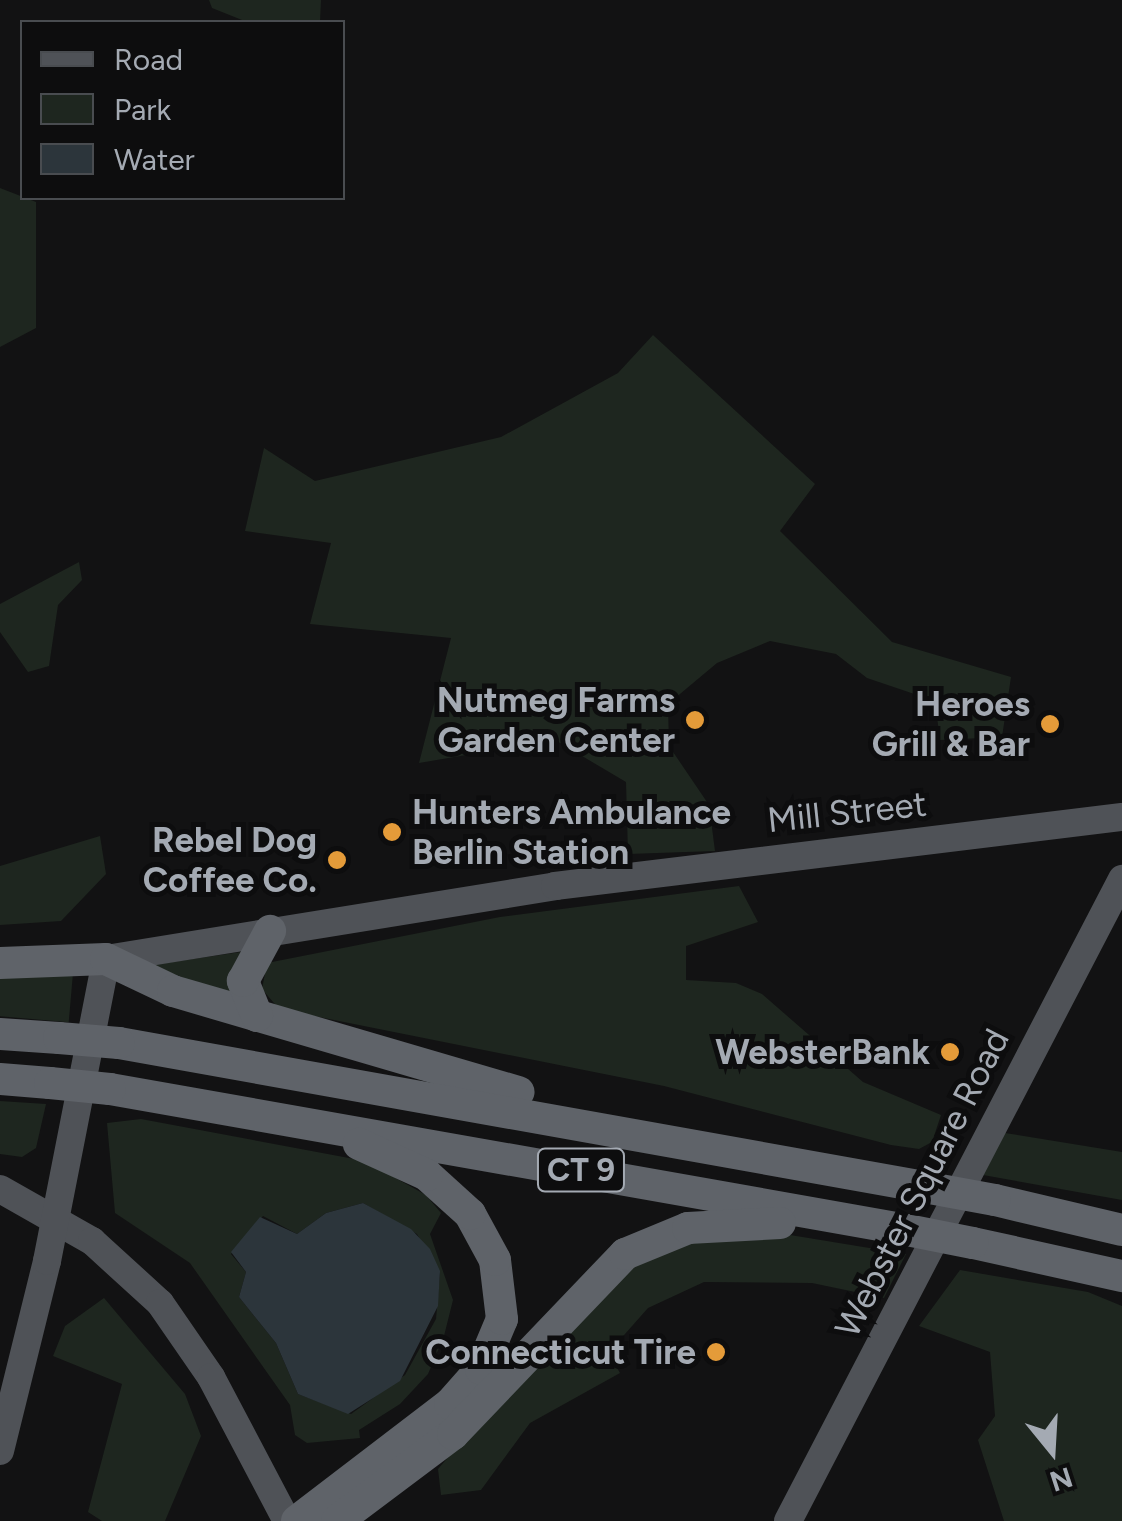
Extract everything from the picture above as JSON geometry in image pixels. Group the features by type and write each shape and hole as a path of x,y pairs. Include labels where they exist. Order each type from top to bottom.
{"highway":[{"path":"257,1016 243,981 270,931"},
{"path":"0,963 106,959 158,986 623,1118 658,1138"},
{"name":"CT 9","path":"0,1034 119,1043 996,1200 1122,1230"},
{"name":"CT 9","path":"0,1079 110,1089 311,1120 973,1242 1122,1276"},
{"path":"297,1521 381,1463 450,1404 488,1356 503,1308 492,1252 457,1199 417,1169 311,1120"},
{"path":"337,1521 432,1454 594,1280 636,1248 707,1224 850,1220"}],"main road":[{"name":"Mill Street","path":"106,959 608,878 1122,817"},
{"name":"Webster Square Road","path":"788,1521 1122,879"},
{"path":"0,1451 56,1218 106,959"},
{"path":"0,1189 56,1218 128,1270 169,1313 219,1390 287,1521"}],"green space":[{"path":"209,0 321,0 320,20 242,20 212,8"},
{"path":"0,188 20,196 20,200 36,202 36,328 0,347"},
{"path":"653,335 815,484 780,531 892,642 1011,677 1002,737 940,740 935,701 867,678 836,654 770,641 717,663 668,704 669,746 709,805 715,851 628,854 626,782 555,740 419,763 451,638 310,624 331,543 245,531 264,448 315,481 501,437 618,373"},
{"path":"79,562 82,580 58,605 49,666 28,672 0,632 0,604"},
{"path":"100,836 106,874 61,921 0,925 0,866"},
{"path":"739,886 758,922 686,946 686,980 736,983 762,994 863,1082 941,1115 932,1142 919,1149 891,1145 664,1086 279,1009 262,989 267,963 500,917"},
{"path":"241,952 241,1001 149,964 165,963"},
{"path":"0,970 73,976 69,1022 0,1016"},
{"path":"0,1101 46,1104 36,1148 22,1157 0,1154"},
{"path":"141,1119 365,1161 426,1195 441,1213 430,1234 453,1300 428,1374 400,1404 359,1430 360,1438 307,1443 295,1435 290,1405 190,1263 115,1213 107,1123","holes":["363,1203 417,1234 440,1274 436,1319 405,1375 351,1414 298,1394 276,1343 239,1297 246,1272 231,1254 263,1216 297,1234 326,1213"]},
{"path":"1005,1133 1122,1152 1122,1200 983,1175"},
{"path":"778,1233 906,1254 884,1298 812,1283 704,1282 648,1308 617,1343 613,1361 620,1373 530,1423 481,1490 441,1495 438,1469 578,1306 665,1244"},
{"path":"960,1270 1088,1292 1122,1306 1122,1521 1004,1521 978,1440 995,1416 990,1352 919,1326"},
{"path":"104,1298 185,1394 201,1436 165,1521 102,1521 88,1512 122,1384 53,1356 65,1326"}],"water":[{"path":"363,1203 411,1229 430,1249 440,1271 438,1306 400,1381 348,1414 298,1394 276,1343 239,1297 246,1272 231,1252 260,1217 297,1234 326,1213"}],"place":[{"name":"Nutmeg Farms Garden Center","path":"695,720"},
{"name":"Heroes Grill & Bar","path":"1050,724"},
{"name":"Hunters Ambulance Berlin Station","path":"392,832"},
{"name":"Rebel Dog Coffee Co.","path":"337,860"},
{"name":"WebsterBank","path":"950,1052"},
{"name":"Connecticut Tire","path":"716,1352"}]}
